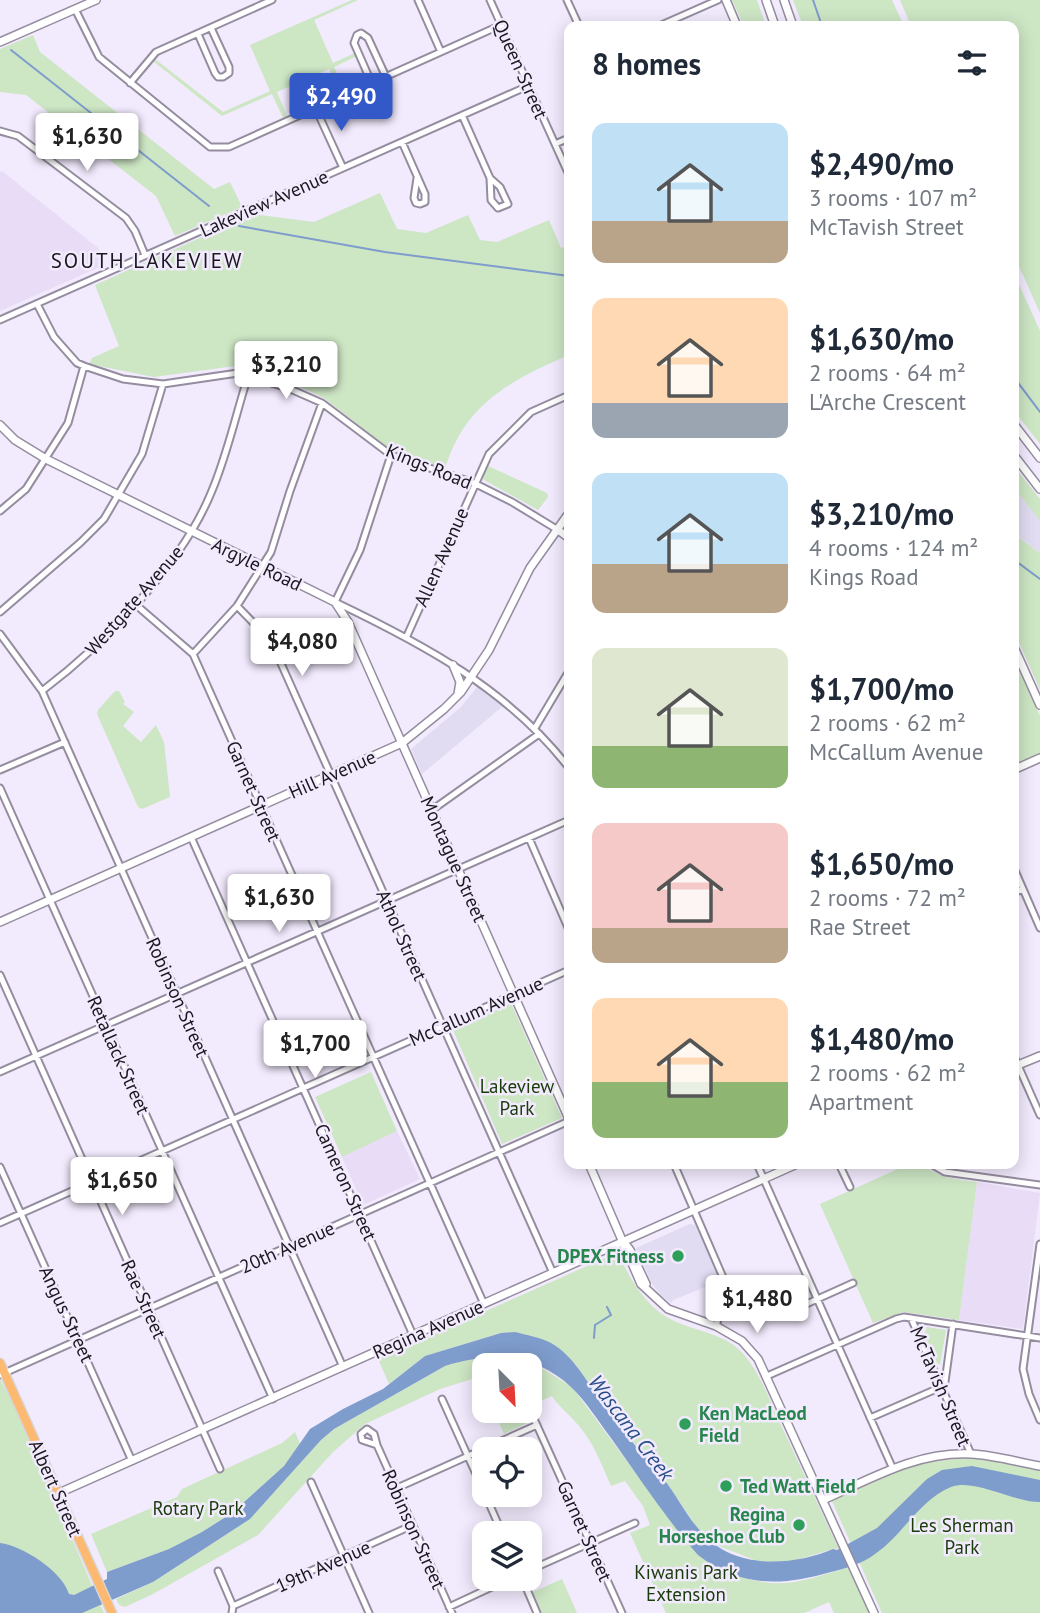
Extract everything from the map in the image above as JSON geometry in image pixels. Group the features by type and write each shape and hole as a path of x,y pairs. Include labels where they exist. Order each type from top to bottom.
{"main road":[{"name":"Albert Street","path":"0,1363 2,1374 112,1613"}],"street":[{"path":"71,0 99,57 210,147 229,147 501,25"},
{"path":"1,39 96,0"},
{"path":"418,0 441,52"},
{"name":"Queen Street","path":"490,0 564,165"},
{"path":"567,0 577,21"},
{"path":"670,21 718,0"},
{"path":"726,0 735,21"},
{"path":"766,0 773,21"},
{"path":"784,0 791,21"},
{"path":"130,83 156,52 269,1"},
{"path":"198,34 215,73 218,77 227,76 229,67 211,28"},
{"path":"372,84 354,43 357,35 361,33 368,38 386,77"},
{"name":"Lakeview Avenue","path":"0,320 528,86"},
{"path":"316,109 342,168"},
{"path":"462,115 490,178 505,193 508,204 503,207 498,208 491,200 490,178"},
{"path":"0,131 18,136 125,218 135,231 145,255"},
{"path":"555,144 564,140"},
{"path":"402,142 417,178"},
{"name":"Kings Road","path":"37,304 54,337 76,363 123,379 163,384 237,373 288,388 322,403 391,456 474,483 512,502 564,534"},
{"path":"0,511 26,489 68,424 83,366"},
{"name":"Westgate Avenue","path":"42,691 73,667 135,604 180,552 211,494 248,376"},
{"path":"0,612 104,519 142,454 163,384"},
{"name":"Allen Avenue","path":"405,638 489,454 531,412 564,397"},
{"path":"193,654 237,606 271,552 322,403"},
{"name":"Argyle Road","path":"0,425 15,440 46,459 364,616 472,676 509,704 564,762"},
{"path":"1019,431 1040,458"},
{"path":"335,602 360,550 391,456"},
{"path":"1019,462 1040,489"},
{"name":"Hill Avenue","path":"0,922 402,743 457,696 472,676 489,650 530,568 564,521"},
{"name":"Montague Street","path":"335,602 348,622 564,1103"},
{"name":"Garnet Street","path":"135,604 193,654 484,1304"},
{"name":"Athol Street","path":"237,606 271,641 553,1273"},
{"path":"348,622 364,616"},
{"name":"Robinson Street","path":"0,634 42,691 343,1367"},
{"path":"1019,658 1040,705"},
{"path":"453,665 460,682 457,696"},
{"path":"432,810 537,731 564,680"},
{"path":"0,770 65,742"},
{"path":"1019,767 1040,758"},
{"name":"Retallack Street","path":"0,788 273,1399"},
{"path":"0,1072 37,1058 317,930 564,822"},
{"name":"Cameron Street","path":"191,837 413,1335"},
{"path":"529,838 564,918"},
{"path":"1019,880 1040,928"},
{"path":"1019,891 1023,889"},
{"name":"McCallum Avenue","path":"0,1223 564,972"},
{"name":"Rae Street","path":"0,975 220,1469"},
{"path":"1019,1065 1040,1056"},
{"path":"1019,1072 1040,1115"},
{"name":"20th Avenue","path":"2,1374 564,1122"},
{"name":"Angus Street","path":"0,1167 132,1461"},
{"path":"591,1169 641,1284 668,1309 716,1326 750,1348 767,1376 874,1613"},
{"path":"676,1169 724,1282 724,1298 716,1326"},
{"path":"759,1169 893,1469"},
{"name":"Regina Avenue","path":"61,1498 132,1461 786,1169"},
{"path":"841,1169 849,1187"},
{"path":"940,1169 945,1172 1040,1185"},
{"path":"1040,1244 1023,1369 1024,1379 1040,1420"},
{"path":"782,1315 853,1283"},
{"path":"767,1376 896,1319 911,1318 1040,1338"},
{"name":"McTavish Street","path":"911,1318 971,1454"},
{"path":"870,1418 941,1387 945,1382 953,1324"},
{"path":"442,1399 472,1465"},
{"path":"397,1488 537,1425"},
{"name":"Garnet Street","path":"537,1425 622,1613"},
{"name":"Robinson Street","path":"377,1445 450,1610"},
{"path":"823,1500 893,1469 929,1458 971,1454 1040,1466"},
{"path":"311,1482 369,1613"},
{"path":"542,1565 635,1523"},
{"name":"19th Avenue","path":"234,1611 413,1525"},
{"path":"218,1571 234,1611"},
{"path":"450,1610 486,1591"},
{"path":"528,1591 537,1613"}],"shaded area":[{"path":"0,172 98,248 104,260 102,266 0,311"},
{"path":"1019,494 1040,521 1040,553 1019,537"},
{"path":"478,686 503,706 422,774 411,749 461,707"},
{"path":"397,1131 420,1179 363,1205 342,1157"},
{"path":"977,1182 1040,1193 1023,1329 959,1320"},
{"path":"690,1224 695,1225 720,1281 671,1303 652,1284 636,1248"}],"green space":[{"path":"352,0 358,0 314,20 333,63 355,53 357,56 334,67 345,90 340,92 329,69 277,92 287,116 283,118 272,94 222,116 153,61 155,59 223,112 270,91 250,45"},
{"path":"732,0 757,0 764,21 742,21"},
{"path":"793,0 892,0 902,21 801,21"},
{"path":"900,0 1040,0 1040,313 1019,266 1019,21 909,21"},
{"path":"33,35 40,52 214,189 230,182 242,207 175,236 156,196 26,95 0,92 0,49"},
{"path":"380,193 397,229 426,233 468,215 480,240 497,242 549,220 561,248 564,247 564,357 509,385 477,411 453,446 445,469 391,450 324,398 275,375 235,366 154,377 89,364 92,358 119,346 95,285 253,214 314,222"},
{"path":"1019,284 1040,331 1040,444 1019,417"},
{"path":"488,466 547,493 548,497 538,510 484,480"},
{"path":"1019,473 1040,499 1040,521 1019,494"},
{"path":"1019,537 1040,553 1040,690 1019,643"},
{"path":"1019,668 1040,716 1040,753 1019,763"},
{"path":"115,691 119,691 125,702 123,704 134,712 123,726 141,742 156,725 164,742 170,797 142,809 138,807 97,714"},
{"name":"Lakeview Park","path":"511,1003 562,1118 502,1144 453,1030"},
{"path":"371,1072 397,1131 342,1157 315,1097"},
{"path":"898,1169 928,1169 955,1179 977,1182 959,1320 904,1312 873,1323 820,1204"},
{"path":"614,1254 620,1257 648,1302 664,1316 730,1343 751,1363 839,1549 793,1561 757,1561 719,1546 705,1537 575,1364 515,1332 501,1333 425,1356 389,1384 378,1359"},
{"path":"927,1327 946,1330 940,1365 924,1334"},
{"name":"Kiwanis Park Extension","path":"472,1358 472,1379 440,1389 365,1424 333,1452 258,1535 153,1594 125,1607 119,1605 116,1599 153,1582 250,1519 334,1429 445,1366"},
{"name":"Kiwanis Park Extension","path":"542,1368 572,1387 686,1541 709,1561 738,1576 769,1583 800,1581 848,1567 869,1613 834,1613 829,1602 804,1613 666,1613 630,1533 650,1525 643,1506 625,1481 611,1486 589,1440 552,1396 542,1401"},
{"path":"0,1379 13,1402 104,1613 0,1613"},
{"path":"499,1423 527,1423 504,1434"},
{"name":"Rotary Park","path":"295,1432 300,1444 284,1466 232,1513 169,1549 107,1572 91,1534 177,1497 182,1489 282,1443"},
{"name":"Les Sherman Park","path":"957,1458 983,1459 1040,1471 1040,1613 882,1613 831,1499 913,1465"},
{"path":"562,1579 577,1613 542,1613 533,1592 542,1591 542,1588"}],"water":[{"path":"515,1332 547,1341 559,1348 580,1370 697,1527 716,1546 732,1554 748,1559 783,1561 837,1550 877,1528 927,1479 942,1470 972,1466 1040,1480 1040,1502 971,1486 951,1487 930,1500 885,1546 859,1563 796,1580 746,1579 714,1566 698,1555 587,1405 571,1387 542,1367 542,1353 472,1353 472,1360 445,1366 334,1429 250,1519 153,1582 82,1613 0,1613 0,1543 20,1549 41,1561 65,1585 69,1594 74,1595 107,1579 107,1572 169,1549 232,1513 284,1466 310,1429 383,1389 425,1356 501,1333"}],"waterway":[{"path":"813,0 820,21"},
{"path":"11,50 209,206"},
{"path":"239,226 385,252 564,275"},
{"path":"1019,384 1040,412"},
{"path":"1019,563 1040,579"},
{"path":"594,1338 595,1325 611,1315 607,1307"}],"place":[{"name":"DPEX Fitness","path":"678,1256"},
{"name":"Ken MacLeod Field","path":"685,1424"},
{"name":"Ted Watt Field","path":"726,1486"},
{"name":"Regina Horseshoe Club","path":"799,1525"}],"district":[{"name":"SOUTH LAKEVIEW","path":"147,261"}],"water label":[{"name":"Wascana Creek","path":"631,1428"}]}
